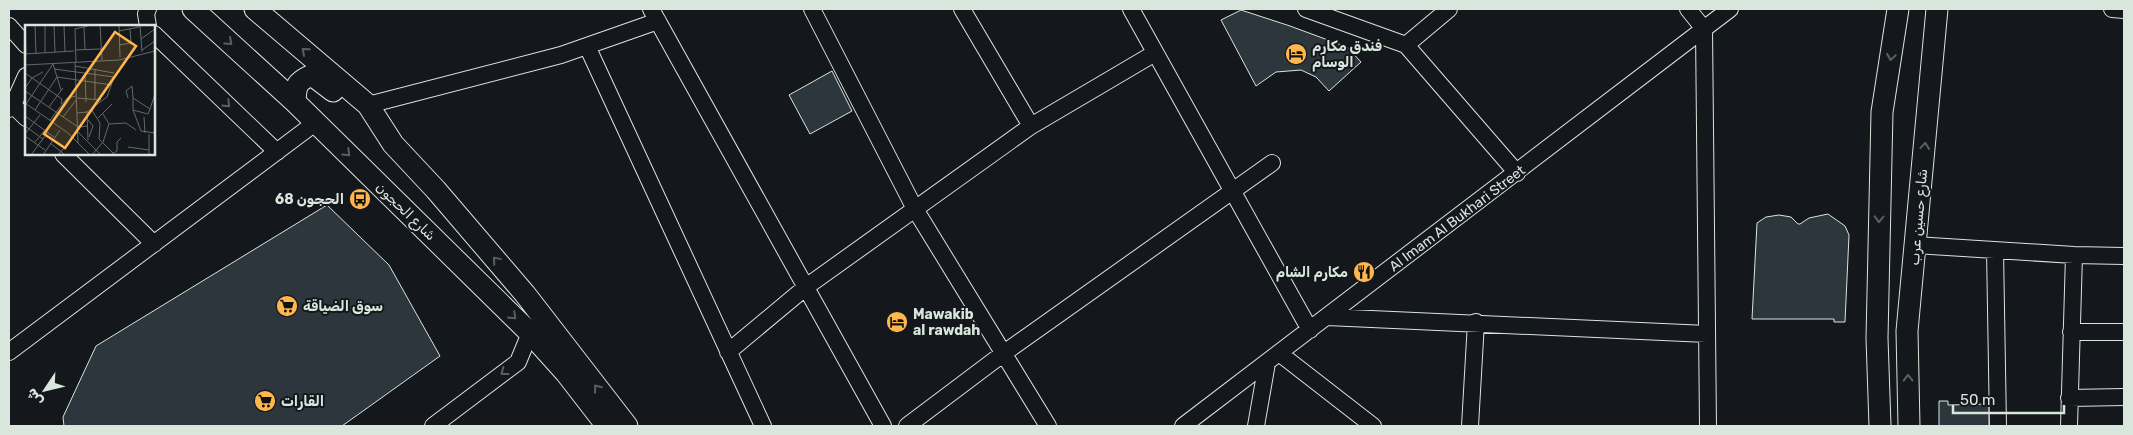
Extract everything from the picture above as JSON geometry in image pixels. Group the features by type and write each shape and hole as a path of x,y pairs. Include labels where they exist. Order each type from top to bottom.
{"main road":[{"name":"شارع الحجون","path":"193,9 295,102 530,333 566,372 605,426"},
{"path":"255,9 368,105 393,144 436,190 525,294 627,426"},
{"path":"1880,426 1877,338 1882,112 1898,9"},
{"name":"شارع حسين عرب","path":"1909,426 1907,331 1937,9"},
{"path":"295,102 296,89 300,80 312,75 328,87 375,132 393,144"}],"street":[{"path":"148,9 146,14 148,25"},
{"path":"812,9 915,209 1048,426"},
{"path":"962,9 1031,126"},
{"path":"1131,9 1310,330"},
{"path":"1306,9 1328,12 1406,44 1517,173"},
{"path":"1406,44 1448,9"},
{"path":"1688,9 1704,29 1708,426"},
{"name":"Al Imam Al Bukhari Street","path":"1183,426 1730,9"},
{"path":"2112,9 2124,10"},
{"path":"368,105 561,55 587,46 654,15 884,426"},
{"path":"9,26 25,44"},
{"path":"155,35 277,152"},
{"path":"587,46 762,426"},
{"path":"728,352 806,287 1031,126 1155,53"},
{"path":"25,78 10,105 25,117"},
{"path":"9,352 315,123"},
{"path":"64,155 154,244"},
{"path":"907,426 1004,353 1272,163"},
{"path":"1915,245 2074,255 2124,256"},
{"path":"1995,250 1998,426"},
{"path":"2069,426 2074,255"},
{"path":"1327,317 1476,322 1707,334"},
{"path":"1470,426 1476,322"},
{"path":"2071,332 2124,332"},
{"path":"433,426 518,362 530,333"},
{"path":"1256,426 1273,358 1373,426"},
{"path":"2069,398 2124,397"}],"building":[{"name":"فندق مكارم الوسام","path":"1241,10 1347,47 1361,62 1329,91 1316,77 1301,70 1276,72 1256,86 1221,20"},
{"path":"832,71 852,111 810,134 789,95"},
{"name":"سوق الضياقة","path":"327,205 389,265 440,356 342,426 64,426 63,417 96,346"},
{"path":"1828,214 1845,226 1849,235 1845,322 1834,322 1834,319 1752,319 1757,223 1766,217 1779,215 1791,217 1800,224 1809,218"},
{"path":"1939,401 1948,401 1948,405 1989,404 1989,426 1939,426"}],"place":[{"name":"فندق مكارم الوسام","path":"1296,54"},
{"name":"الحجون 68","path":"360,199"},
{"name":"مكارم الشام","path":"1364,272"},
{"name":"سوق الضياقة","path":"287,306"},
{"name":"Mawakib al rawdah","path":"897,322"},
{"name":"القارات","path":"265,401"}]}
